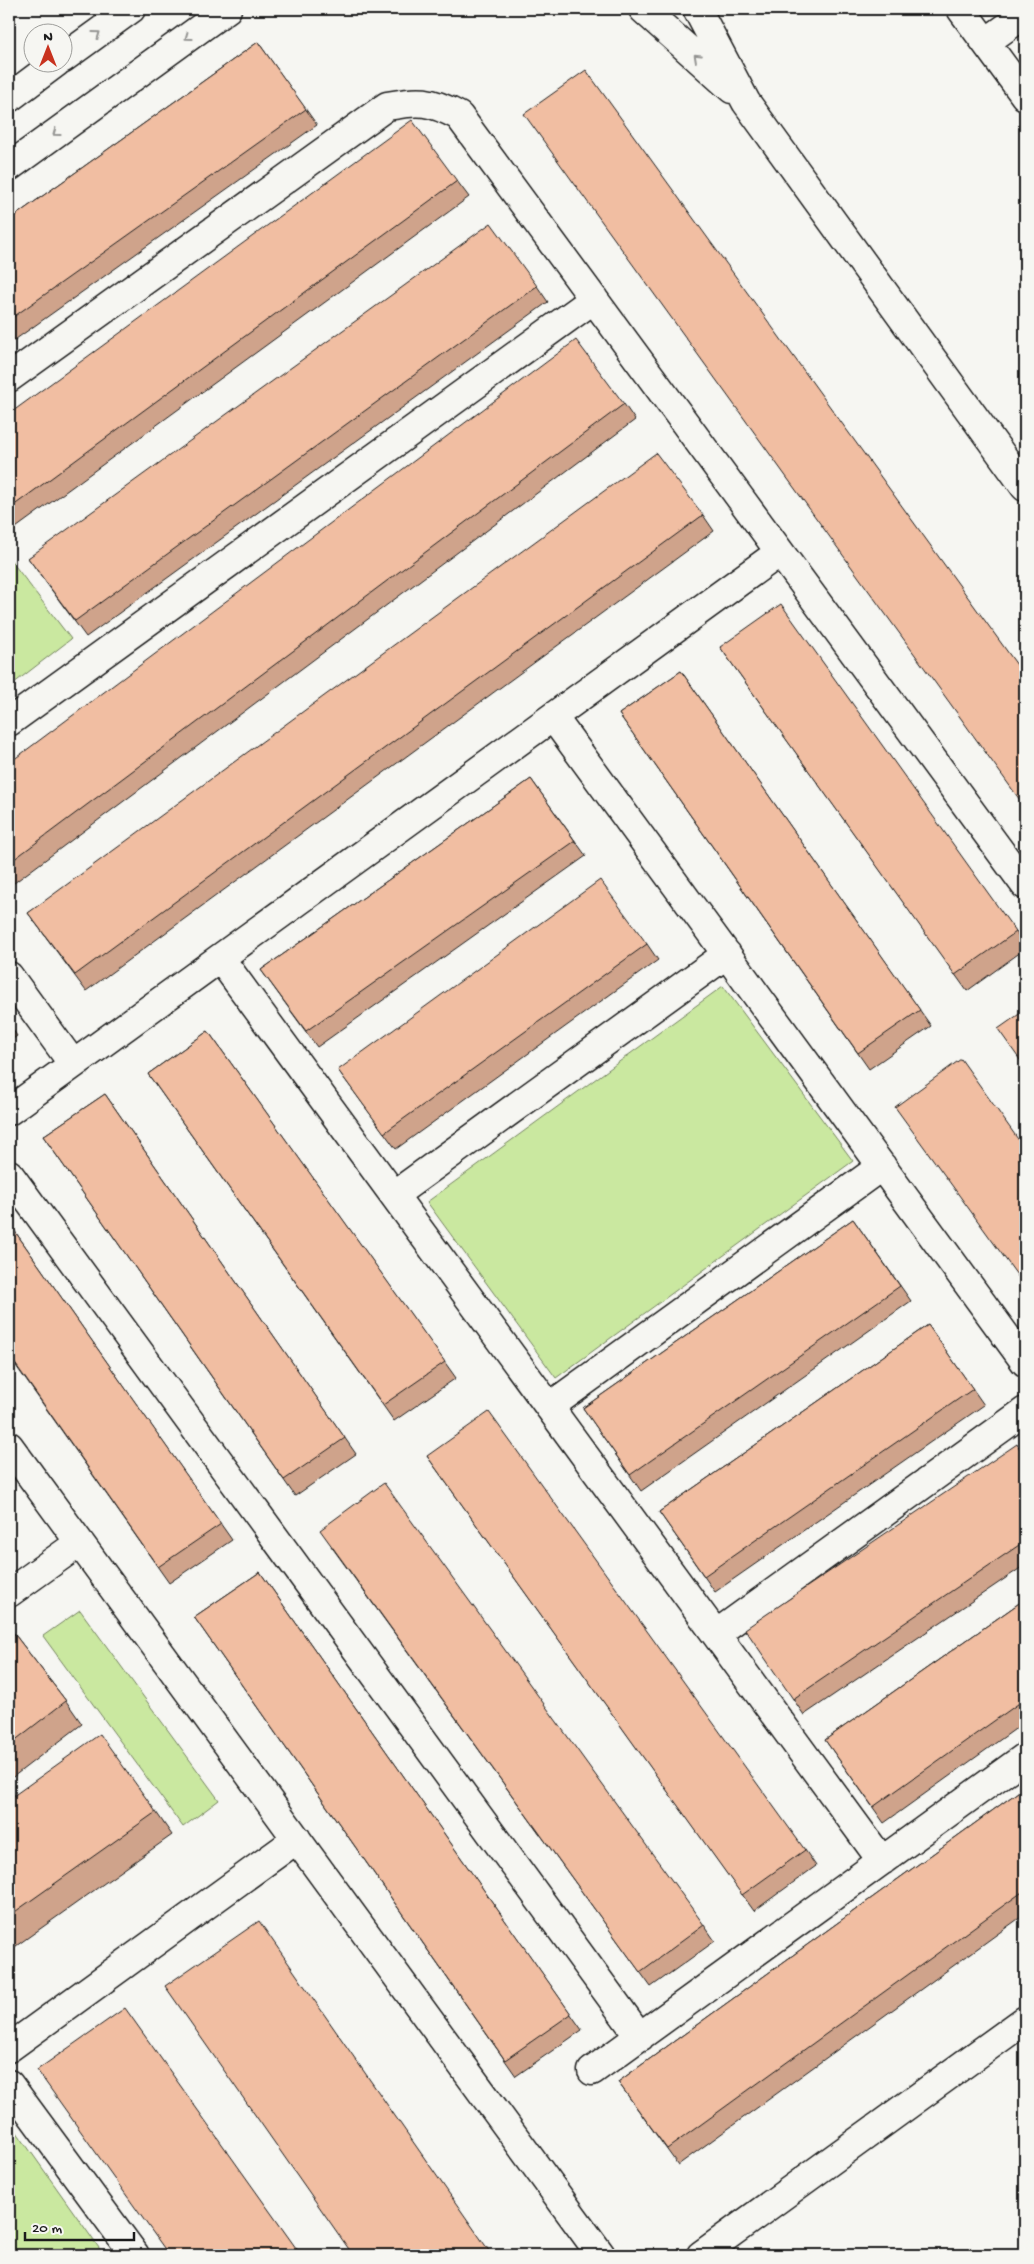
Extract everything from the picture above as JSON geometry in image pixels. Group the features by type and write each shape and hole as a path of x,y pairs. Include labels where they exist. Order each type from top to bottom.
{"street":[{"path":"72,52 131,9"},
{"path":"9,167 227,9"},
{"path":"643,9 746,102"},
{"path":"697,9 746,102 1025,487"},
{"path":"961,9 1025,96"},
{"path":"986,42 1025,14"},
{"path":"9,98 44,72"},
{"path":"9,378 387,106 414,101 439,105 459,116 1025,885"},
{"path":"9,722 594,299"},
{"path":"9,1111 780,552"},
{"path":"553,717 1025,1362"},
{"path":"394,1195 727,954"},
{"path":"220,958 882,1861"},
{"path":"9,976 73,1064"},
{"path":"549,1407 882,1166"},
{"path":"9,1174 640,2037"},
{"path":"716,1634 1025,1410"},
{"path":"9,1446 601,2255"},
{"path":"9,1593 79,1542"},
{"path":"592,2071 1025,1757"},
{"path":"9,2048 296,1839"},
{"path":"701,2255 1025,2020"},
{"path":"9,2084 134,2255"}],"green space":[{"path":"9,558 71,639 9,687"},
{"path":"723,986 853,1161 556,1378 427,1202"},
{"path":"80,1610 219,1800 183,1827 43,1636"},
{"path":"9,2121 104,2255 9,2255"}],"building":[{"path":"258,42 306,109 9,320 9,220"},
{"path":"586,70 1025,676 1025,807 524,114"},
{"path":"412,120 457,181 9,509 9,414"},
{"path":"491,223 537,286 75,621 28,558"},
{"path":"576,340 624,404 9,863 9,763"},
{"path":"656,453 703,515 75,975 28,913"},
{"path":"781,604 1016,932 955,975 720,647"},
{"path":"681,671 920,1010 858,1053 619,714"},
{"path":"531,779 575,841 306,1031 261,970"},
{"path":"600,880 647,944 384,1133 338,1070"},
{"path":"1025,1010 1025,1067 998,1029"},
{"path":"208,1031 445,1362 383,1405 148,1074"},
{"path":"961,1059 1025,1149 1025,1286 895,1107"},
{"path":"105,1094 345,1438 284,1480 43,1136"},
{"path":"853,1219 900,1286 630,1475 583,1408"},
{"path":"9,1223 221,1524 158,1567 9,1355"},
{"path":"928,1325 973,1389 704,1576 659,1512"},
{"path":"489,1412 805,1850 742,1895 427,1456"},
{"path":"1017,1444 1025,1457 1025,1541 793,1699 745,1629"},
{"path":"384,1483 704,1925 640,1972 320,1530"},
{"path":"260,1572 571,2014 505,2060 194,1617"},
{"path":"1025,1599 1025,1699 873,1807 825,1740"},
{"path":"9,1627 66,1701 9,1745"},
{"path":"100,1734 156,1812 9,1916 9,1799"},
{"path":"1025,1787 1025,1890 667,2149 618,2082"},
{"path":"259,1921 492,2255 353,2255 165,1986"},
{"path":"125,2008 301,2255 169,2255 37,2070"}]}
